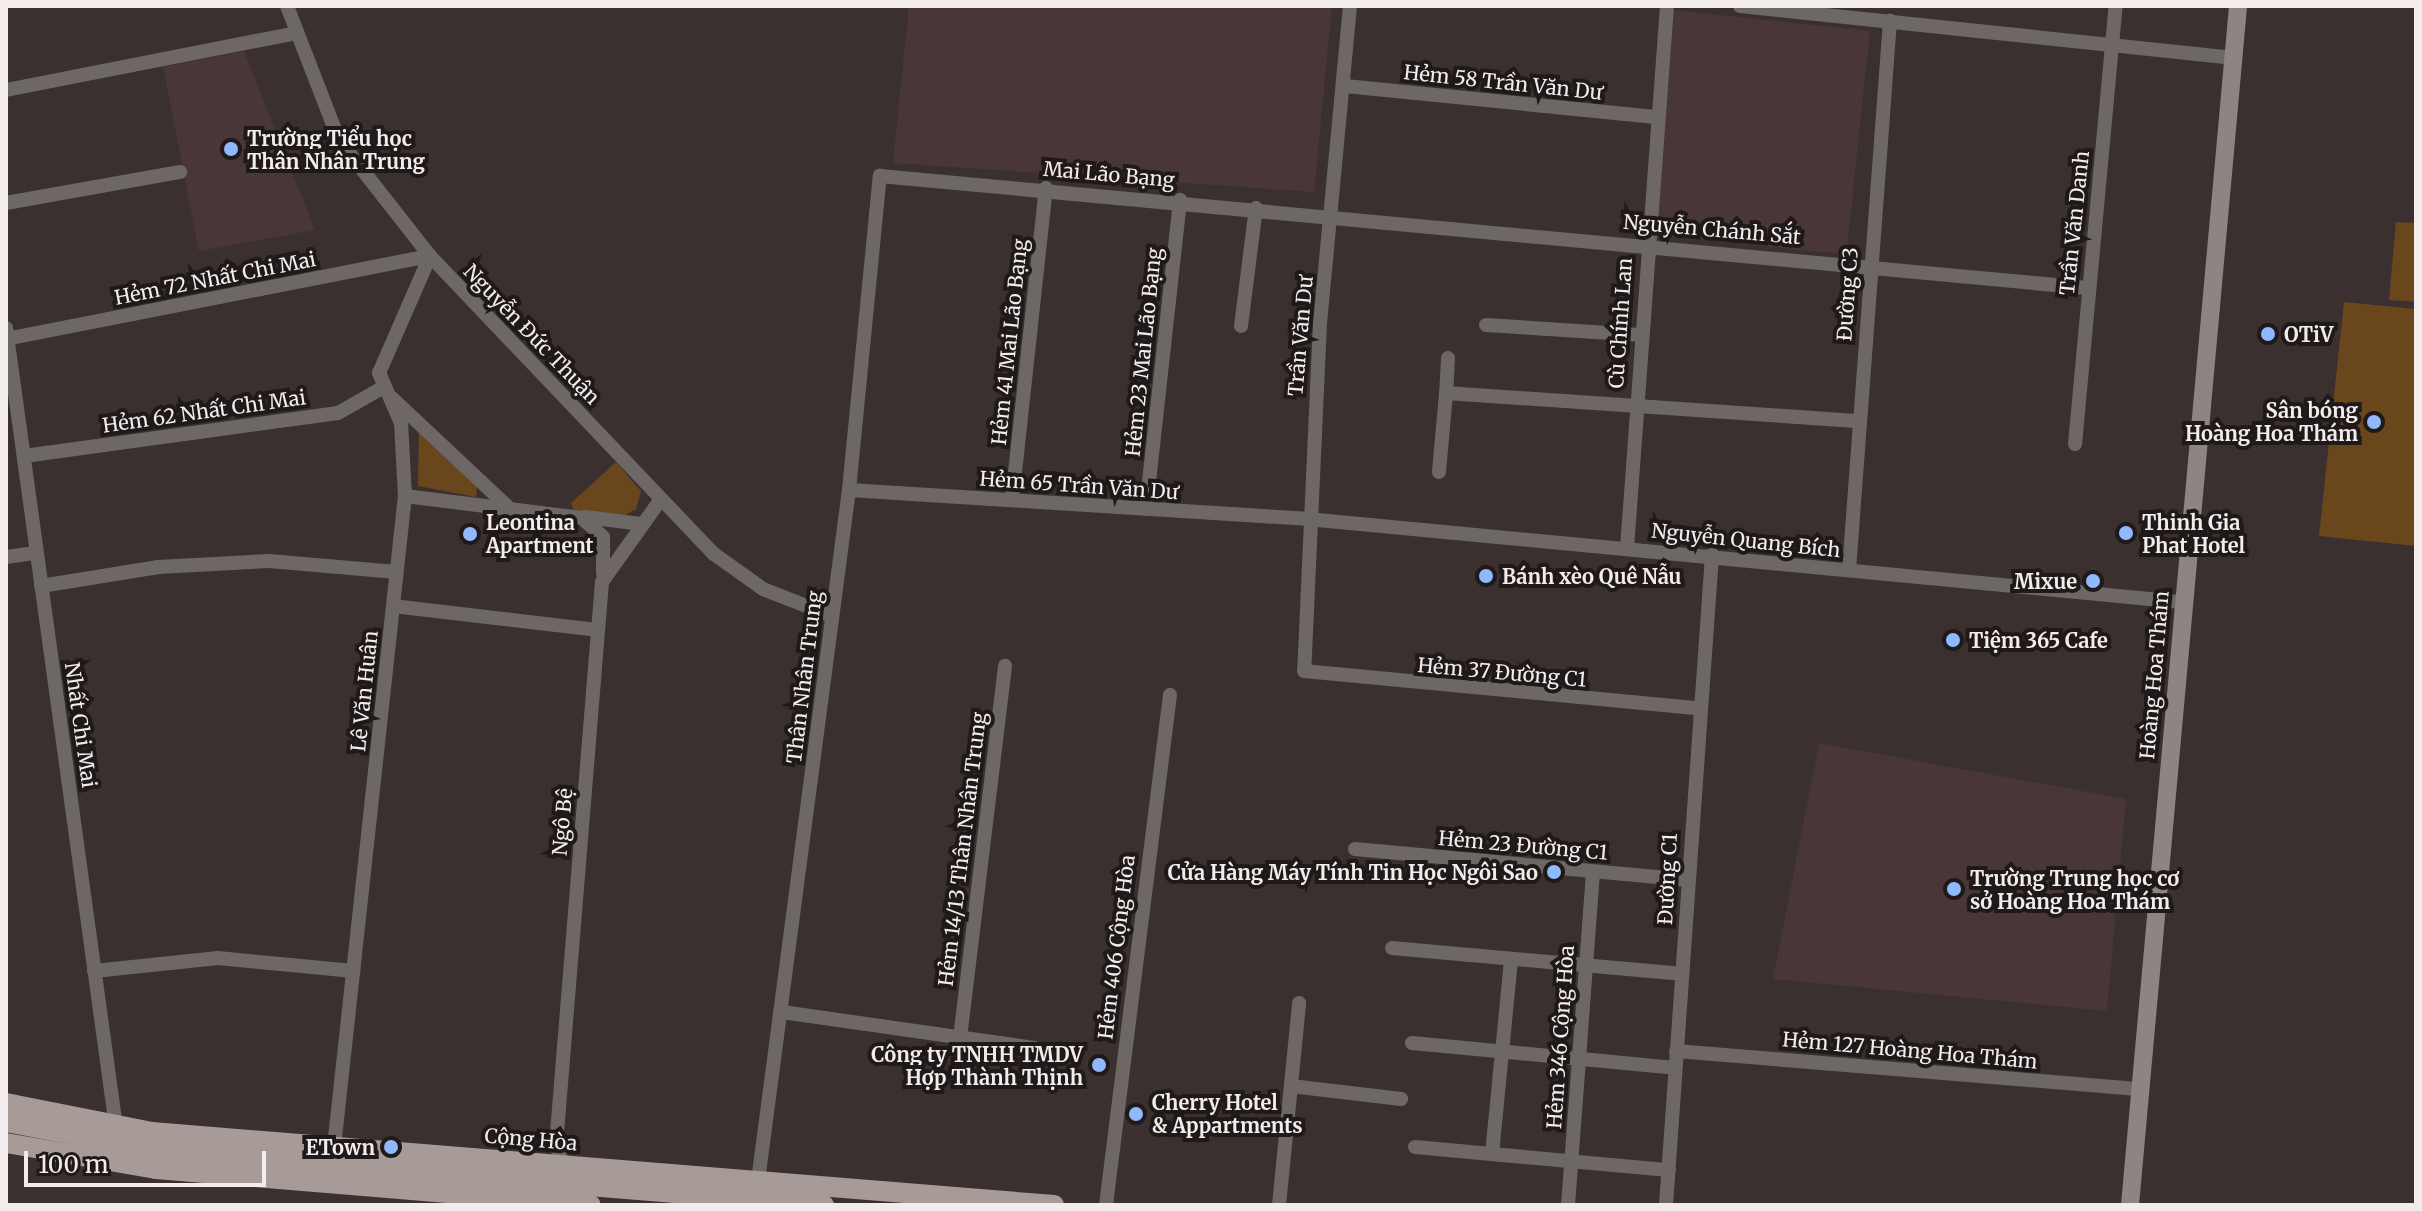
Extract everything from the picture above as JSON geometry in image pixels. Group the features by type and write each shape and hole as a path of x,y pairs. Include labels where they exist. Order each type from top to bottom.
{"main road":[{"name":"Hoàng Hoa Thám","path":"2130,1205 2181,602 2238,6"},
{"name":"Cộng Hòa","path":"6,1103 116,1127 334,1147 575,1193"},
{"name":"Cộng Hòa","path":"6,1122 158,1151 575,1193 824,1205"},
{"name":"Cộng Hòa","path":"6,1143 156,1169 535,1203 575,1193 758,1181 1054,1205"}],"street":[{"name":"Nguyễn Đức Thuận","path":"287,6 339,140 430,256 661,499 742,576 832,616"},
{"name":"Trần Văn Dư","path":"1304,671 1307,519 1350,6"},
{"name":"Cù Chính Lan","path":"1627,548 1633,405 1667,6"},
{"path":"1740,6 1809,10 2234,58"},
{"name":"Trần Văn Danh","path":"2075,444 2087,288 2116,6"},
{"name":"Đường C3","path":"1849,570 1869,263 1890,21"},
{"path":"6,90 297,33"},
{"name":"Hẻm 58 Trần Văn Dư","path":"1345,86 1657,117"},
{"path":"6,203 180,172"},
{"name":"Mai Lão Bạng","path":"880,176 1333,214"},
{"name":"Thân Nhân Trung","path":"758,1181 849,490 880,176"},
{"name":"Hẻm 41 Mai Lão Bạng","path":"1012,500 1046,188"},
{"name":"Hẻm 23 Mai Lão Bạng","path":"1146,509 1180,200"},
{"path":"1241,326 1256,208"},
{"name":"Nguyễn Chánh Sắt","path":"1333,214 1869,263 2087,288"},
{"name":"Hẻm 72 Nhất Chi Mai","path":"7,336 430,256"},
{"name":"Lê Văn Huân","path":"334,1147 405,496 403,433 387,393 381,364 430,256"},
{"path":"1486,325 1639,335"},
{"name":"Nhất Chi Mai","path":"7,336 116,1127"},
{"path":"1439,472 1448,358"},
{"path":"387,393 508,507"},
{"name":"Hẻm 62 Nhất Chi Mai","path":"24,456 338,413 387,393"},
{"path":"1446,393 1859,421"},
{"name":"Hẻm 65 Trần Văn Dư","path":"849,490 1307,519"},
{"path":"405,496 641,524"},
{"name":"Ngô Bệ","path":"575,1193 556,1145 602,582 661,499"},
{"path":"569,515 603,537 602,582"},
{"name":"Nguyễn Quang Bích","path":"1307,519 1712,555 2181,602"},
{"path":"6,557 36,553"},
{"name":"Đường C1","path":"1666,1205 1697,708 1712,555"},
{"path":"41,586 158,567 269,561 397,572"},
{"path":"393,606 597,630"},
{"name":"Hẻm 14/13 Thân Nhân Trung","path":"960,1038 1005,666"},
{"name":"Hẻm 37 Đường C1","path":"1304,671 1697,708"},
{"name":"Hẻm 406 Cộng Hòa","path":"1106,1205 1170,695"},
{"name":"Hẻm 23 Đường C1","path":"1355,849 1687,880"},
{"name":"Hẻm 346 Cộng Hòa","path":"1568,1205 1593,872"},
{"path":"1392,948 1681,974"},
{"path":"94,971 218,958 353,971"},
{"path":"1492,1154 1511,959"},
{"path":"1279,1205 1299,1003"},
{"path":"782,1012 1035,1048"},
{"path":"1412,1043 1675,1068"},
{"name":"Hẻm 127 Hoàng Hoa Thám","path":"1676,1051 2140,1089"},
{"path":"1291,1086 1401,1099"},
{"path":"1415,1147 1669,1170"}],"shaded area":[{"path":"909,6 1332,6 1314,192 893,163"},
{"path":"1672,10 1870,31 1846,255 1648,234"},
{"name":"Trường Tiểu học Thân Nhân Trung","path":"244,51 315,230 199,251 163,67"},
{"path":"2396,222 2416,223 2416,302 2389,300"},
{"name":"Sân bóng Hoàng Hoa Thám","path":"2344,302 2416,309 2416,546 2319,536"},
{"path":"419,430 477,487 476,497 418,486"},
{"path":"616,462 641,491 636,509 621,517 574,511 571,503"},
{"name":"Trường Trung học cơ sở Hoàng Hoa Thám","path":"1819,743 2126,799 2107,1011 1773,979"}],"place":[{"name":"Trường Tiểu học Thân Nhân Trung","path":"231,149"},
{"name":"OTiV","path":"2268,334"},
{"name":"Sân bóng Hoàng Hoa Thám","path":"2374,422"},
{"name":"Thinh Gia Phat Hotel","path":"2126,533"},
{"name":"Leontina Apartment","path":"470,534"},
{"name":"Bánh xèo Quê Nẫu","path":"1486,576"},
{"name":"Mixue","path":"2093,581"},
{"name":"Tiệm 365 Cafe","path":"1953,640"},
{"name":"Cửa Hàng Máy Tính Tin Học Ngôi Sao","path":"1554,872"},
{"name":"Trường Trung học cơ sở Hoàng Hoa Thám","path":"1954,889"},
{"name":"Công ty TNHH TMDV Hợp Thành Thịnh","path":"1099,1065"},
{"name":"Cherry Hotel & Appartments","path":"1136,1114"},
{"name":"ETown","path":"391,1147"}]}
